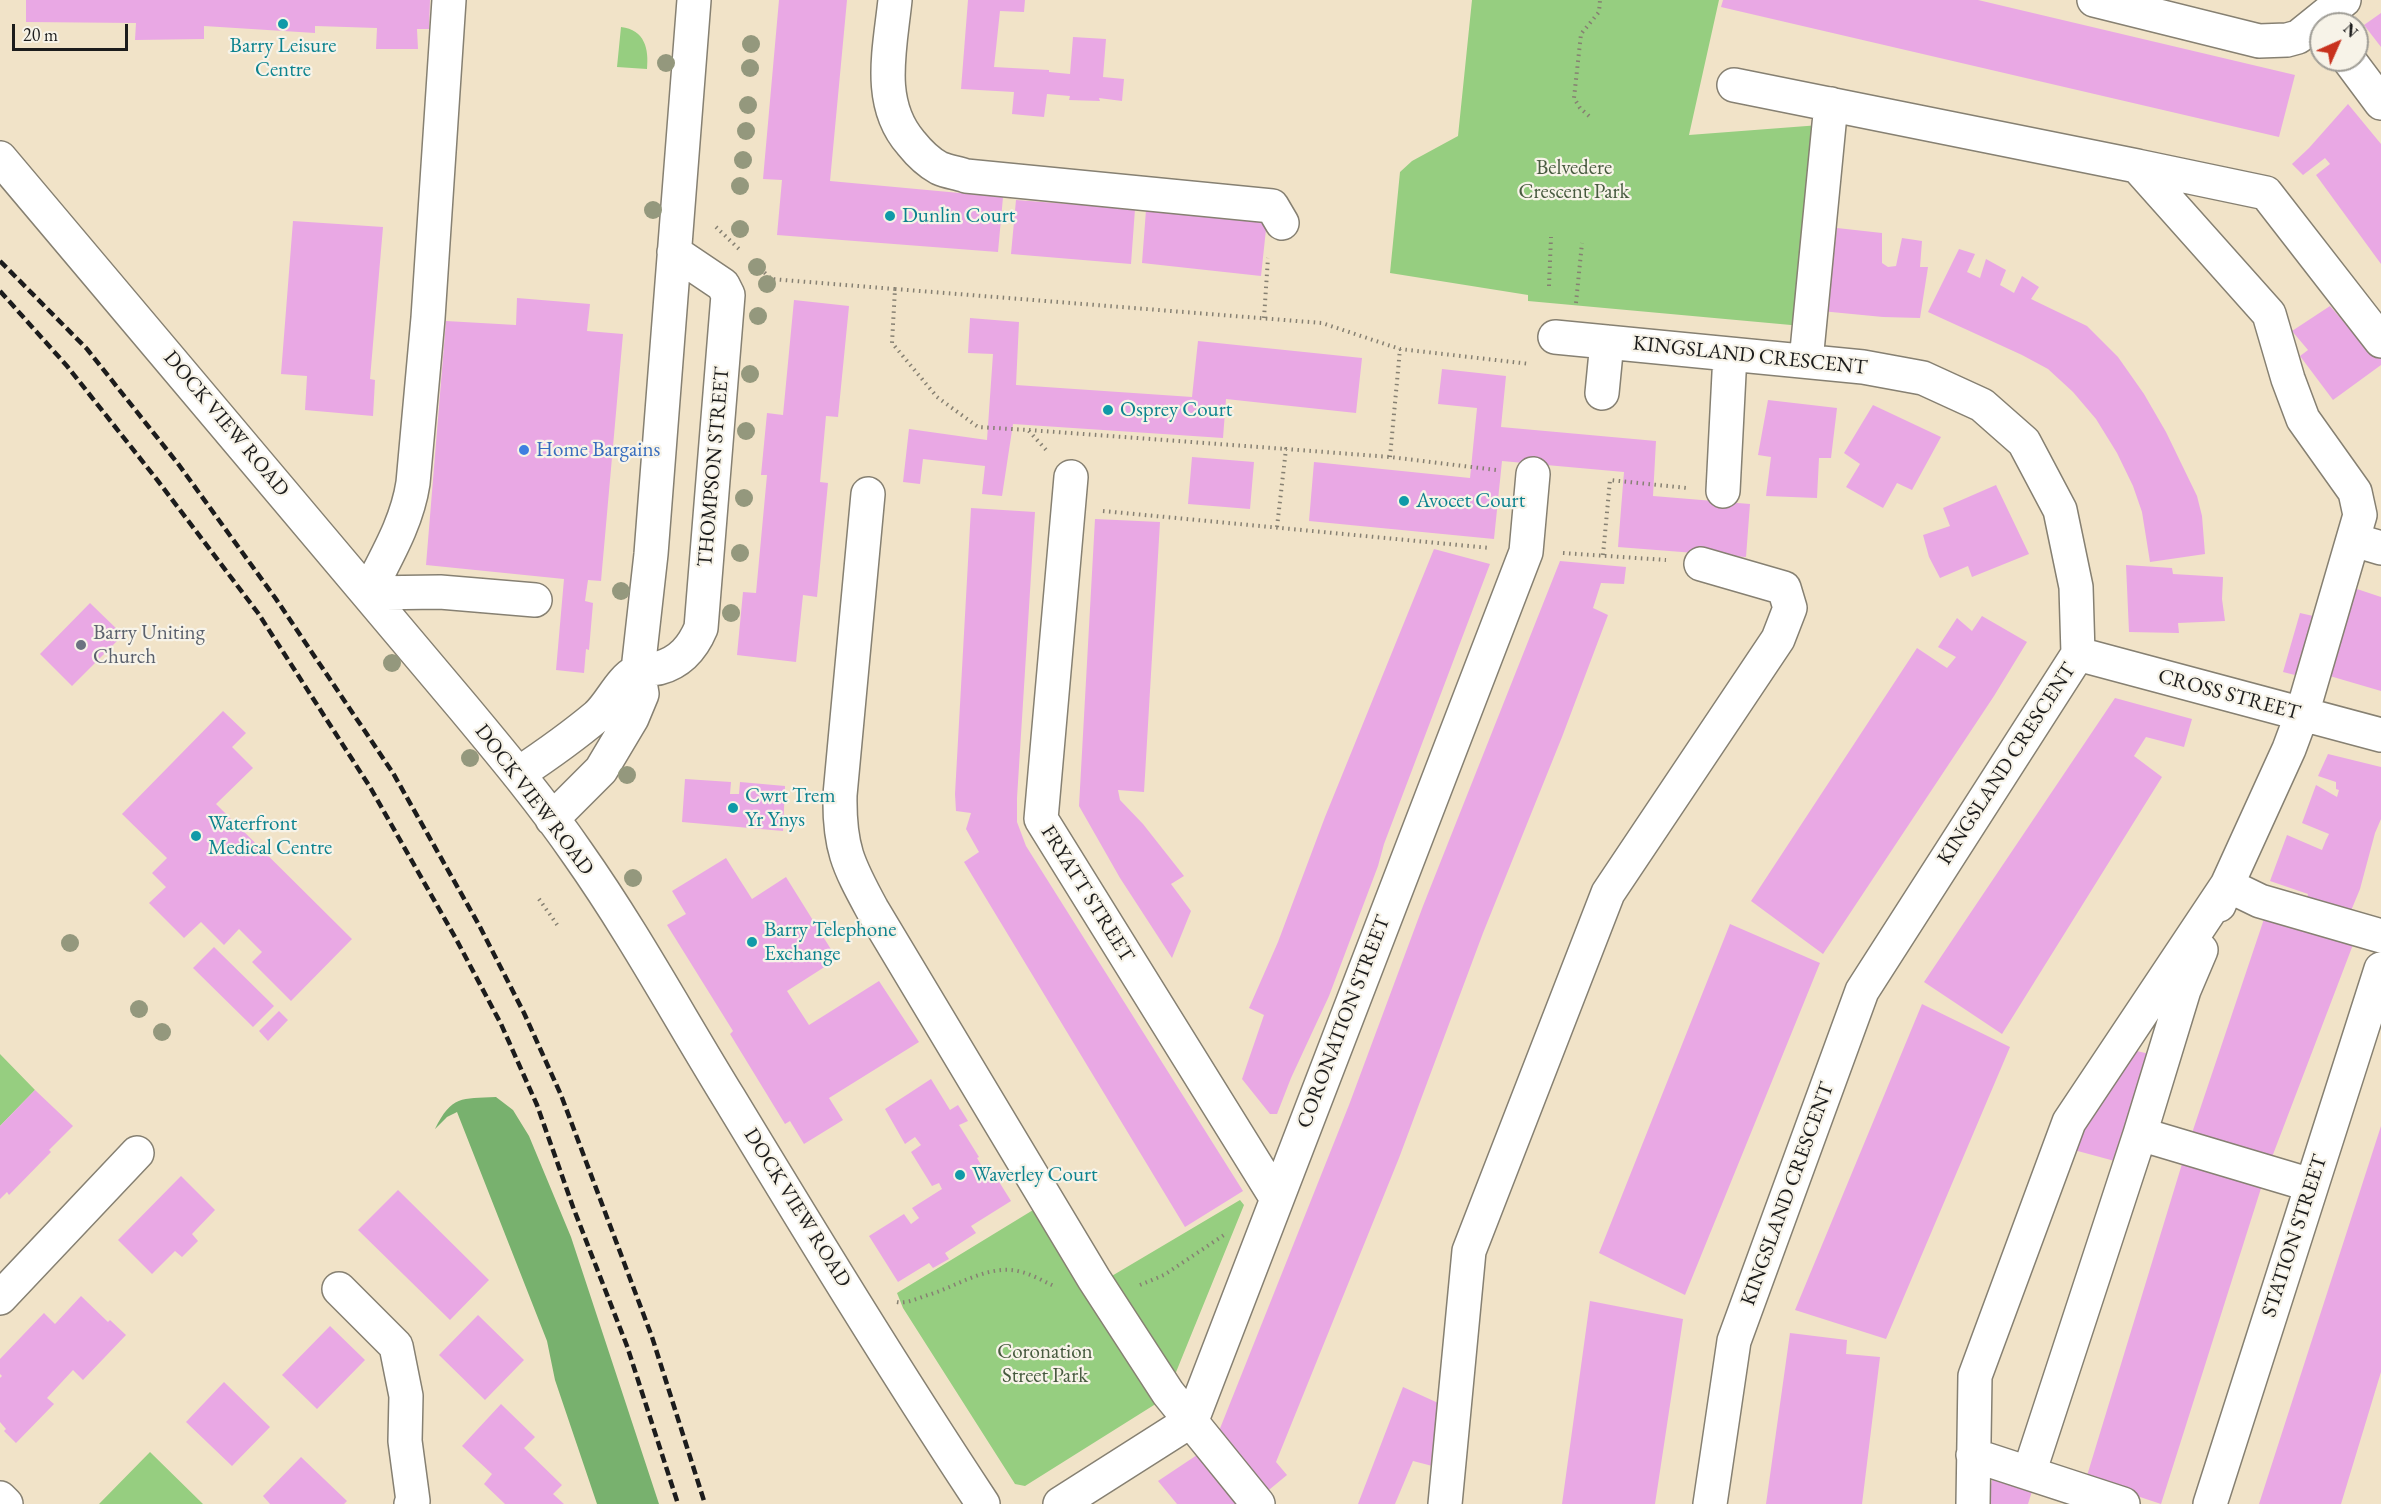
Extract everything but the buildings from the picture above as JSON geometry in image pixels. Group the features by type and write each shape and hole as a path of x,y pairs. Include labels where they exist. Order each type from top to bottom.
{"street":[{"path":"449,0 428,306 410,505 404,522 368,593 440,592 535,600"},
{"path":"552,819 601,770 632,718 642,694 638,669 651,554 694,0"},
{"path":"895,0 888,89 892,113 903,134 921,155 939,168 966,176 1277,214"},
{"path":"2094,0 2259,41 2287,40 2298,37 2309,23"},
{"path":"2321,12 2344,0"},
{"path":"2358,72 2381,103"},
{"path":"1734,85 2266,193 2381,341"},
{"path":"1806,361 1831,104"},
{"name":"DOCK VIEW ROAD","path":"0,158 368,593 518,774 552,819 626,927 930,1423 983,1504"},
{"path":"2029,1473 2140,1134 2184,990 2227,885 2289,749 2367,544 2355,492 2303,419 2288,379 2269,314 2137,166"},
{"name":"THOMPSON STREET","path":"638,669 659,668 674,662 691,648 702,628 728,295 723,285 674,252"},
{"name":"KINGSLAND CRESCENT","path":"1555,337 1863,367 1923,378 1982,405 2024,442 2060,510 2076,586 2078,654 1862,991 1734,1341 1710,1504"},
{"path":"1602,393 1607,342"},
{"path":"1723,491 1730,354"},
{"name":"CORONATION STREET","path":"1192,1420 1526,552 1533,474"},
{"name":"FRYATT STREET","path":"1070,492 1041,819 1276,1199"},
{"path":"868,494 840,795 839,824 849,864 872,909 1094,1279 1168,1393 1258,1504"},
{"path":"1445,1504 1470,1251 1486,1208 1608,893 1778,639 1790,608 1784,588 1701,564"},
{"name":"CROSS STREET","path":"2078,654 2381,735"},
{"path":"518,774 598,715 622,683 638,669"},
{"path":"2227,885 2260,901 2381,936"},
{"path":"1972,1504 1975,1376 2069,1122 2227,885"},
{"name":"STATION STREET","path":"2210,1504 2381,969"},
{"path":"2140,1134 2311,1185"},
{"path":"0,1298 137,1153"},
{"path":"339,1289 396,1346 406,1396 405,1441 413,1501 411,1504"},
{"path":"1060,1504 1192,1420"},
{"path":"1973,1455 2123,1504"},
{"path":"0,1498 6,1504"}],"path":[{"path":"1589,116 1574,98 1581,34 1599,12 1600,0"},
{"path":"1264,318 1277,214"},
{"path":"716,227 771,279 1322,323 1400,349 1545,366 1555,337"},
{"path":"1549,286 1551,237"},
{"path":"1575,306 1582,243"},
{"path":"895,289 892,343 937,397 978,427 1390,457 1533,474"},
{"path":"1390,457 1400,349"},
{"path":"1028,430 1070,492 1277,528 1526,552 1603,555 1701,564"},
{"path":"1277,528 1286,449"},
{"path":"1603,555 1610,480 1723,491"},
{"path":"539,899 558,926"}],"green space":[{"name":"Belvedere Crescent Park","path":"1472,0 1719,0 1689,135 1820,125 1802,326 1528,301 1528,295 1390,273 1400,172 1412,161 1458,136"},
{"path":"621,27 635,32 644,42 647,69 617,67"},
{"path":"0,1054 35,1090 0,1126"},
{"path":"496,1097 513,1110 529,1136 571,1237 659,1504 597,1504 555,1380 547,1341 457,1112 447,1117 435,1129 453,1104 466,1099"},
{"name":"Coronation Street Park","path":"1240,1200 1244,1205 1172,1382 1162,1400 1025,1486 1015,1484 903,1308 897,1293 1038,1207 1105,1280"},
{"path":"150,1452 203,1504 99,1504"}],"railway":[{"path":"0,261 87,349 179,465 276,599 393,773 479,925 524,1013 561,1095 652,1337 705,1504"},
{"path":"0,291 67,366 258,613 370,787 455,937 501,1024 537,1105 573,1207 627,1346 678,1504"}],"place":[{"name":"Barry Leisure Centre","path":"283,24"},
{"name":"Dunlin Court","path":"890,216"},
{"name":"Osprey Court","path":"1108,410"},
{"name":"Home Bargains","path":"524,450"},
{"name":"Avocet Court","path":"1404,501"},
{"name":"Barry Uniting Church","path":"81,645"},
{"name":"Cwrt Trem Yr Ynys","path":"733,808"},
{"name":"Waterfront Medical Centre","path":"196,836"},
{"name":"Barry Telephone Exchange","path":"752,942"},
{"name":"Waverley Court","path":"960,1175"}]}
